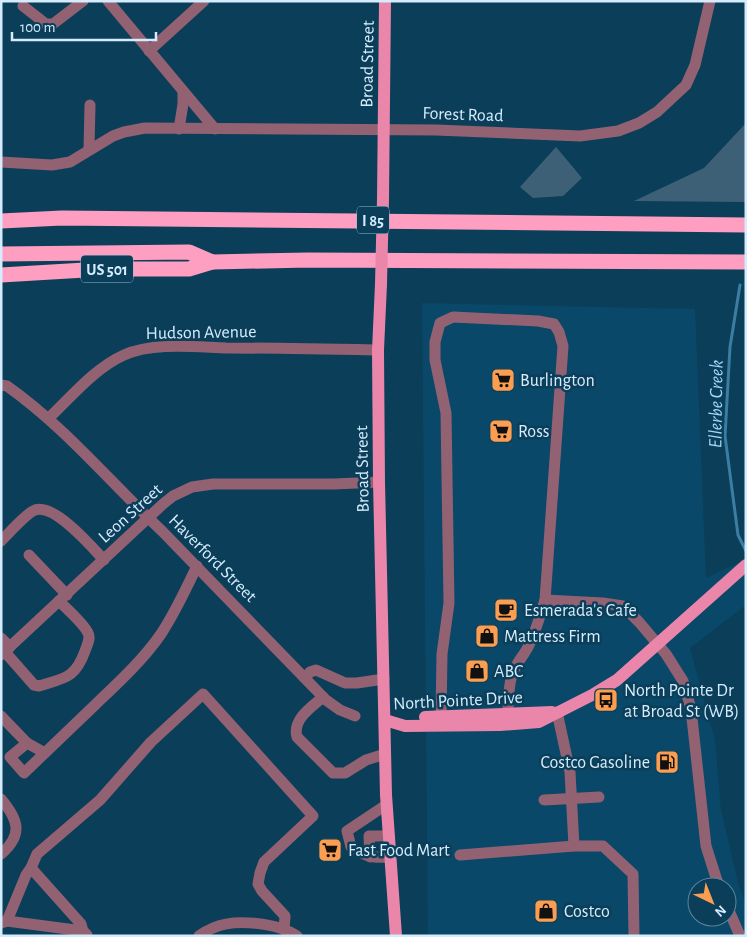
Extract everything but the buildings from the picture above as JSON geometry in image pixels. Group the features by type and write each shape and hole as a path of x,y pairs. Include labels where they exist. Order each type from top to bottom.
{"highway":[{"name":"I 85","path":"1,220 72,218 746,225"},
{"path":"1,254 189,252 212,262 328,260 746,262"},
{"name":"US 501","path":"1,275 102,269 189,269 212,262"}],"main road":[{"name":"Broad Street","path":"385,1 383,199 378,350 379,482 386,805 396,936"},
{"name":"North Pointe Drive","path":"385,720 405,726 500,725 539,722 617,680 742,568"},
{"name":"North Pointe Drive","path":"385,720 557,712"}],"street":[{"path":"23,6 46,24 54,24 83,1"},
{"path":"149,51 204,1"},
{"name":"Forest Road","path":"1,162 52,165 70,162 112,136 136,129 384,130 580,136 606,133 629,127 657,112 686,84 695,66 710,1"},
{"path":"113,3 149,51 215,129"},
{"path":"179,129 183,92"},
{"path":"89,149 90,105"},
{"path":"440,717 442,654 449,594 446,413 435,360 435,342 440,323 453,317 538,321 554,324 559,332 563,346 544,600 539,622 528,647 515,665 509,686 508,714"},
{"name":"Hudson Avenue","path":"49,418 98,372 125,354 142,350 184,347 378,350"},
{"name":"Haverford Street","path":"1,385 7,386 49,418 197,566 323,697 333,706 355,716"},
{"name":"Leon Street","path":"6,651 173,496 192,487 213,484 379,482"},
{"path":"1,541 34,510 41,510 59,517 72,527 104,560"},
{"path":"1,638 6,651 34,685 39,686 68,676 75,671 80,664 89,639 88,632 29,555"},
{"path":"27,743 10,757 24,772 139,662 160,634 197,566"},
{"path":"544,600 623,606 657,644 683,681 692,709 706,846 714,877"},
{"path":"305,678 310,672 316,670 345,683 384,679"},
{"path":"85,933 4,922 37,854 100,800 151,742 203,694 313,816 264,862 260,873 258,884 262,892 285,916 284,930"},
{"path":"323,697 300,719 297,724 296,733 333,773 345,773 366,760 385,754"},
{"path":"557,712 570,772 574,846"},
{"path":"1,716 27,743 45,753"},
{"path":"544,800 599,797"},
{"path":"1,799 9,808 17,828 16,837 11,845 1,854"},
{"path":"386,805 347,831 351,847 366,856 390,856"},
{"path":"362,820 368,836 370,857"},
{"path":"368,836 389,836"},
{"path":"460,855 574,846 603,846 633,874 634,936"},
{"path":"31,868 81,924 85,933"},
{"path":"199,936 214,927 240,923 269,925 298,936"}],"shaded area":[{"path":"746,123 746,202 634,201 704,168"},
{"path":"556,147 582,178 563,196 533,198 520,187"},
{"path":"422,303 695,309 706,578 746,559 746,605 690,648 715,740 721,810 737,877 687,877 687,927 737,927 737,878 746,905 746,936 428,936"}],"waterway":[{"name":"Ellerbe Creek","path":"740,285 730,347 725,436 738,535 746,551"}],"place":[{"name":"Burlington","path":"503,380"},
{"name":"Ross","path":"501,431"},
{"name":"Esmerada's Cafe","path":"506,610"},
{"name":"Mattress Firm","path":"487,636"},
{"name":"ABC","path":"477,671"},
{"name":"North Pointe Dr at Broad St (WB)","path":"606,700"},
{"name":"Costco Gasoline","path":"667,762"},
{"name":"Fast Food Mart","path":"330,850"},
{"name":"Costco","path":"546,911"}]}
